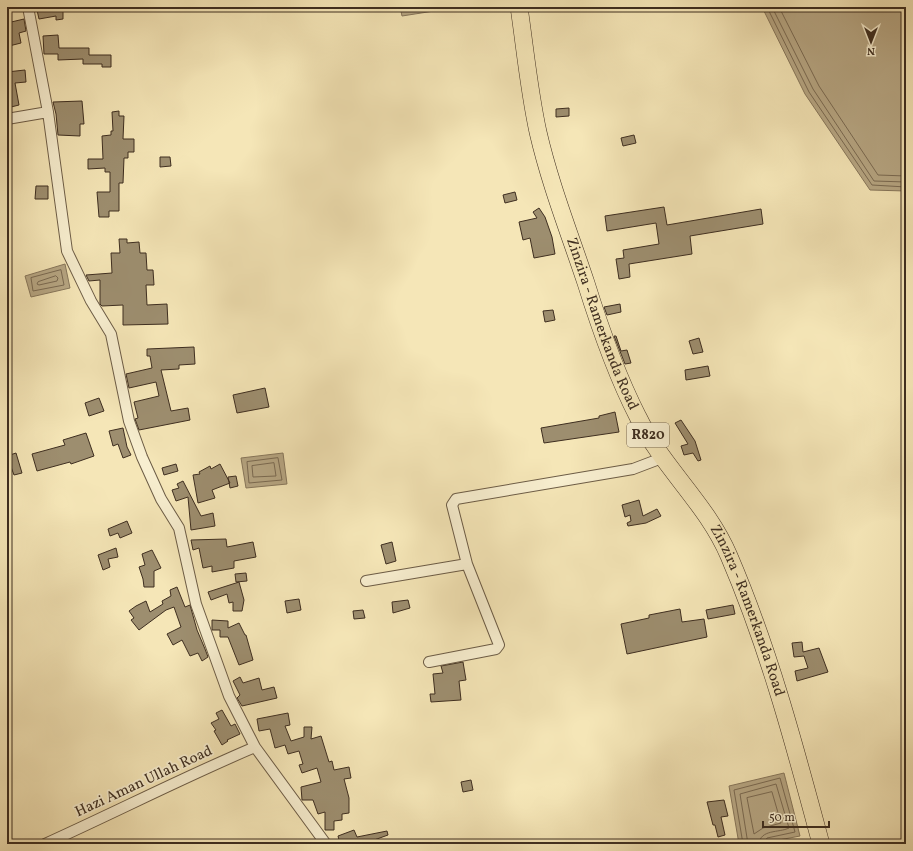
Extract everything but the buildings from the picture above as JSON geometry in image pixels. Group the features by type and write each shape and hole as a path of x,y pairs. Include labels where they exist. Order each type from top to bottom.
{"main road":[{"name":"Zinzira - Ramerkanda Road","path":"519,7 538,131 553,188 596,317 622,383 639,419 662,458 707,515 728,554 755,621 779,696 821,844"}],"street":[{"path":"28,7 48,112 67,251 91,301 111,334 129,422 142,458 179,528 196,604 229,696 255,747 326,844"},
{"path":"7,119 48,112"},
{"path":"429,662 496,649 499,645 467,564 452,505 456,500 633,469 662,458"},
{"path":"366,581 467,564"},
{"name":"Hazi Aman Ullah Road","path":"45,844 115,812 177,780 255,747"}],"water":[{"path":"400,7 433,7 434,11 402,16"},
{"path":"762,7 906,7 906,191 870,190 805,94"},
{"path":"65,264 70,288 31,297 25,276"},
{"path":"283,453 287,484 246,488 241,458"},
{"path":"784,773 800,836 758,844 739,844 729,786"}]}
